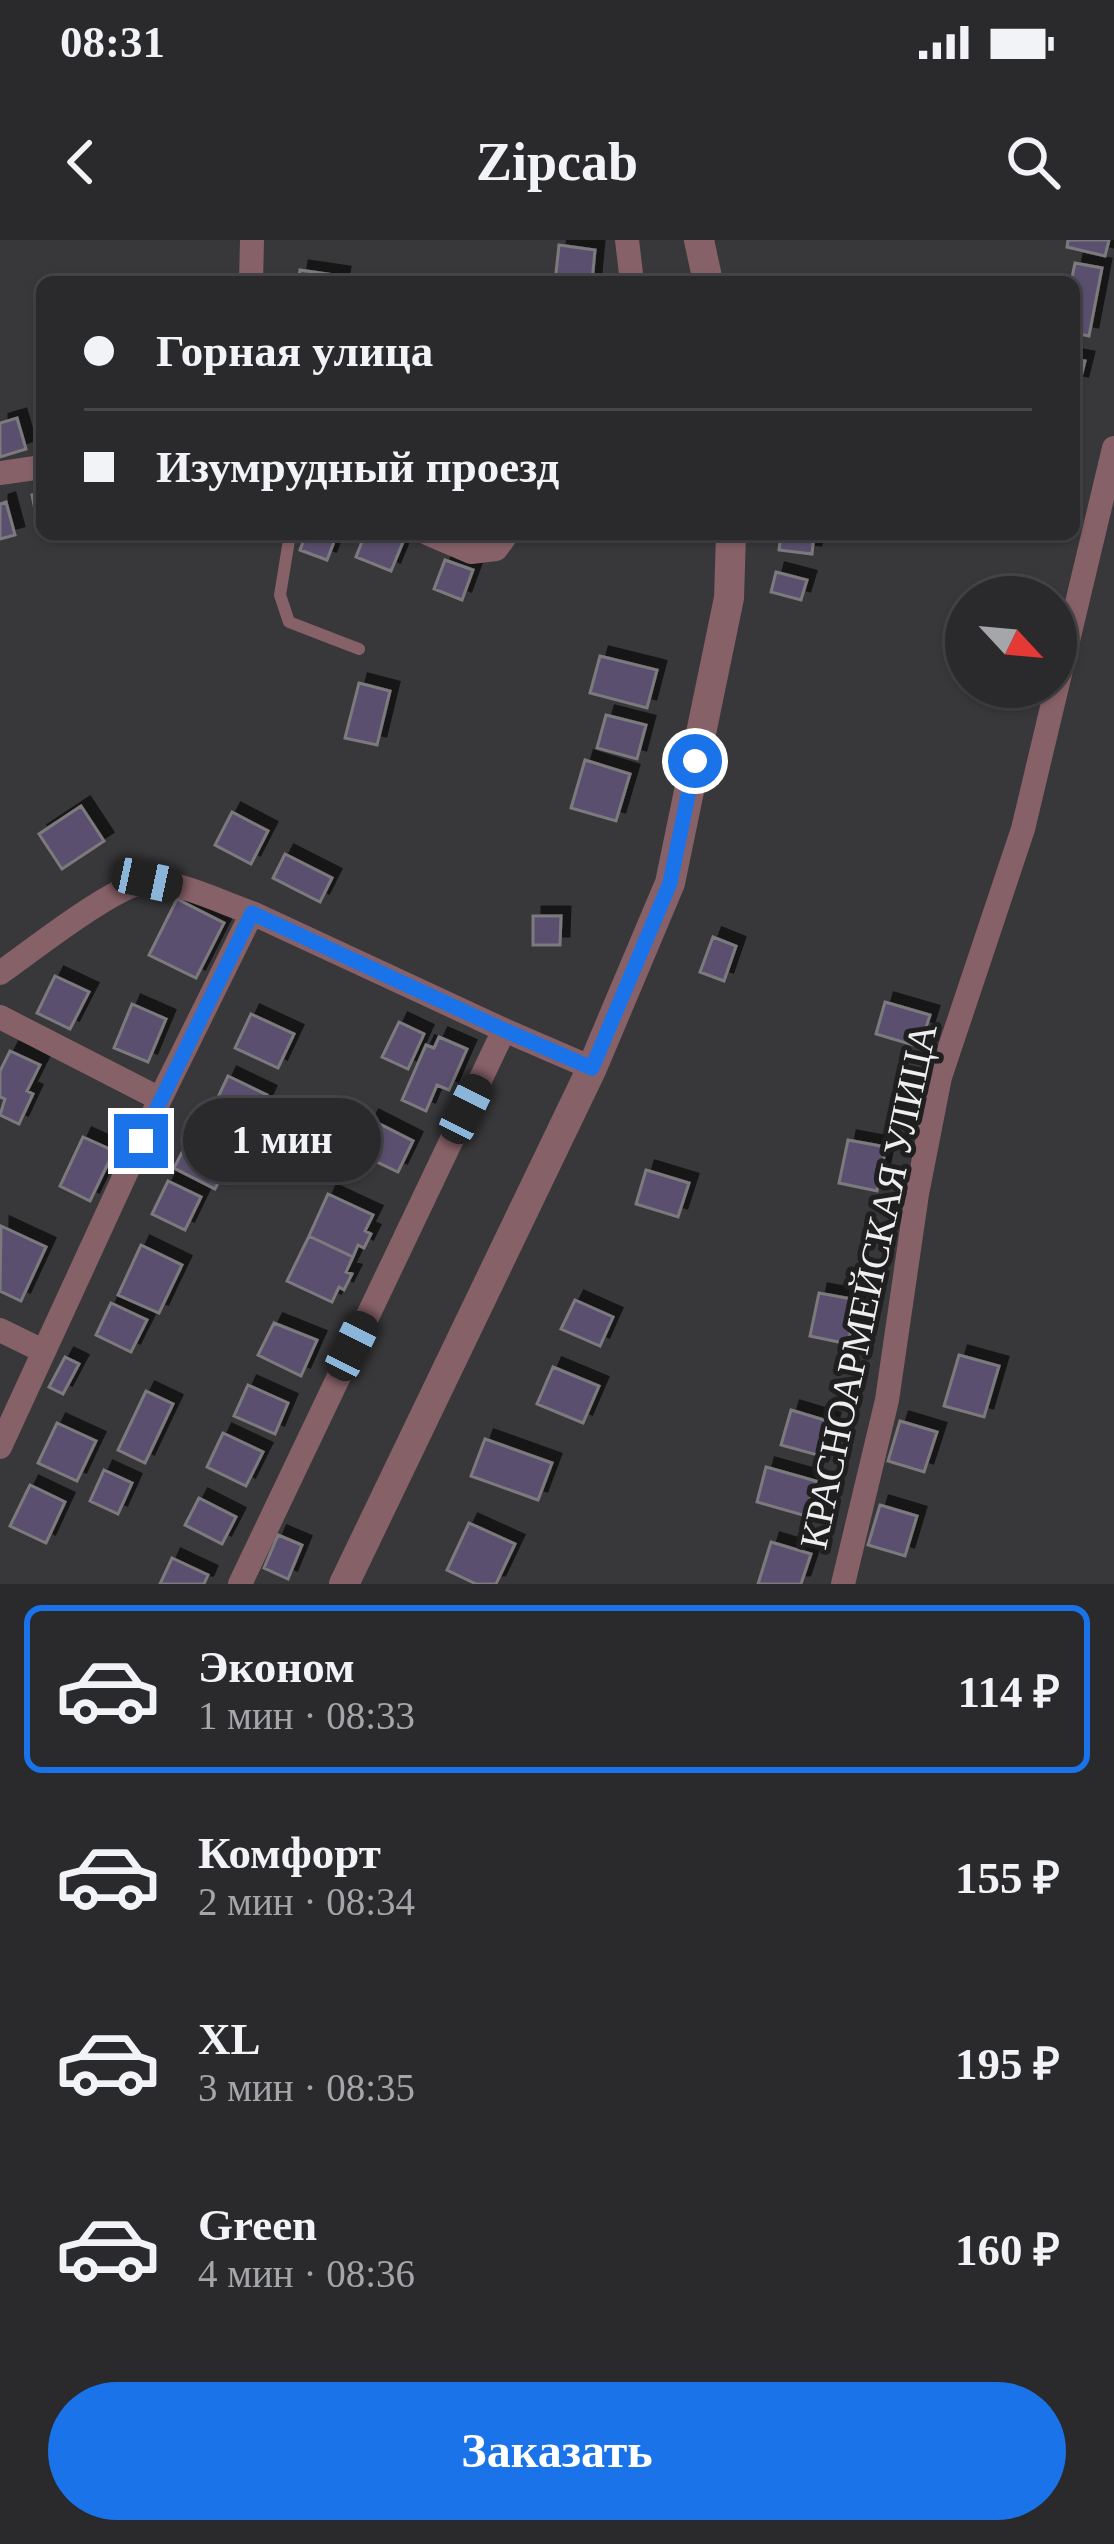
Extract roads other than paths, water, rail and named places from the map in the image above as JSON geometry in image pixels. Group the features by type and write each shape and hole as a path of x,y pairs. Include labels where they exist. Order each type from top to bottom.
{"street":[{"path":"251,276 252,240"},
{"path":"627,240 631,276"},
{"path":"699,240 707,276"},
{"name":"КРАСНОАРМЕЙСКАЯ УЛИЦА","path":"843,1584 887,1400 917,1194 940,1077 1023,829 1114,448"},
{"path":"0,473 36,468"},
{"path":"443,540 471,552 496,549 503,540"},
{"path":"344,1584 592,1068 670,883 729,598 731,540"},
{"path":"0,973 122,888 147,880 252,913 592,1068"},
{"path":"0,1447 160,1099 252,913"},
{"path":"0,1017 160,1099"},
{"path":"240,1584 504,1030"},
{"path":"0,1330 43,1351"}],"lane":[{"path":"289,540 280,595 289,622 359,649"}]}
